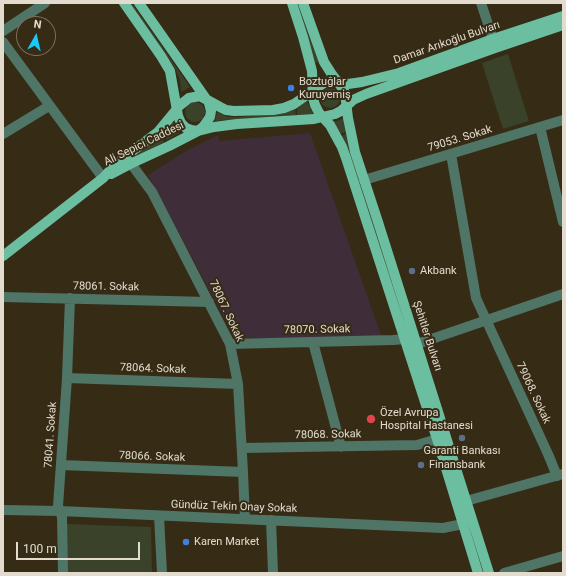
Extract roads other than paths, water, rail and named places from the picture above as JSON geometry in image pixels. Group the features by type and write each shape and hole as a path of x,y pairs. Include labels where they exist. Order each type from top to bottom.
{"main road":[{"name":"Ali Sepici Caddesi","path":"3,256 128,160 158,132 177,109 170,71 124,3"},
{"path":"139,3 206,99 211,107 210,117 203,127 198,131 191,130 186,128 181,123 177,109 189,98 200,96 206,99 220,107 226,110 273,110 294,104 324,82 338,82"},
{"path":"292,3 311,65 314,105 322,117 335,114 347,106 343,89 324,62 306,4"},
{"name":"Damar Arıkoğlu Bulvarı","path":"338,82 348,84 362,82 399,73 493,39 563,16"},
{"name":"Damar Arıkoğlu Bulvarı","path":"347,106 353,100 366,94 563,25"},
{"name":"Şehitler Bulvarı","path":"347,106 352,144 489,573"},
{"name":"Ali Sepici Caddesi","path":"128,160 169,146 198,131 214,127 236,124 314,119 322,117"},
{"name":"Şehitler Bulvarı","path":"322,117 330,125 346,158 405,339 478,573"}],"street":[{"path":"3,31 45,3"},
{"path":"482,3 493,39"},
{"path":"3,42 103,178"},
{"path":"3,134 49,106"},
{"name":"79053. Sokak","path":"364,180 563,120"},
{"path":"540,127 563,222"},
{"name":"79068. Sokak","path":"451,154 476,298 548,454 560,475"},
{"name":"78067. Sokak","path":"128,160 152,192 230,344 238,384 245,519"},
{"path":"417,344 563,294"},
{"name":"78061. Sokak","path":"3,297 209,302"},
{"name":"78041. Sokak","path":"63,573 62,517 58,506 67,378 70,298"},
{"name":"78070. Sokak","path":"230,344 405,339"},
{"path":"313,342 341,447"},
{"name":"78064. Sokak","path":"67,378 238,384"},
{"name":"78068. Sokak","path":"242,448 417,446 437,440"},
{"name":"78066. Sokak","path":"61,465 243,472"},
{"path":"466,501 560,475"},
{"name":"Gündüz Tekin Onay Sokak","path":"3,510 443,528 463,524"},
{"path":"159,516 162,573"},
{"path":"272,520 273,573"},
{"path":"504,573 563,556"}],"place":[{"name":"Boztuğlar Kuruyemiş","path":"291,88"},
{"name":"Akbank","path":"412,271"},
{"name":"Özel Avrupa Hospital Hastanesi","path":"371,419"},
{"name":"Garanti Bankası","path":"462,438"},
{"name":"Finansbank","path":"421,465"},
{"name":"Karen Market","path":"186,542"}]}
